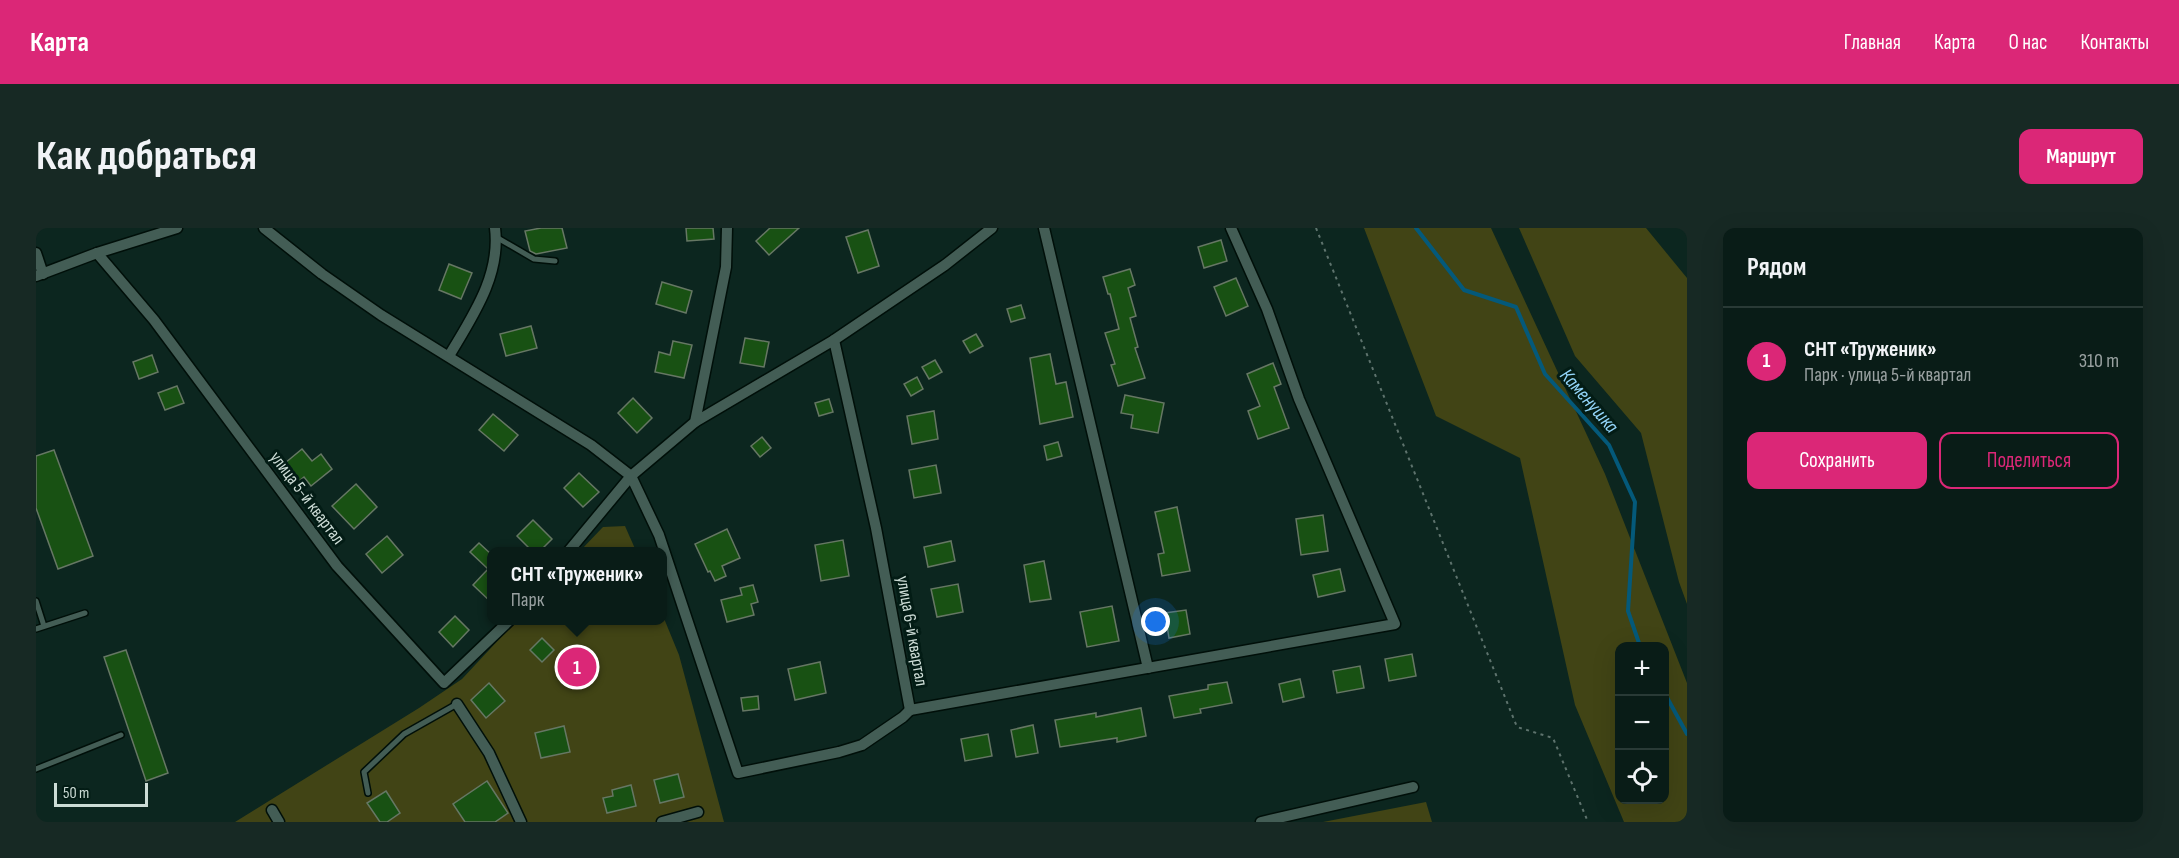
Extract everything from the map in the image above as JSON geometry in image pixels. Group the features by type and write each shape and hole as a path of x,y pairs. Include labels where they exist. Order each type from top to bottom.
{"street":[{"path":"36,253 40,275 97,253 177,228"},
{"path":"264,228 321,274 591,445 631,476 663,547"},
{"path":"695,422 726,267 727,228"},
{"path":"572,547 631,476 695,422 834,340 945,265 992,228"},
{"path":"1044,228 1148,668"},
{"name":"улица 6-й квартал","path":"834,340 876,528 910,711 1395,624 1299,399 1267,309 1231,228"},
{"path":"449,356 481,300 492,271 496,233"},
{"name":"улица 5-й квартал","path":"97,253 154,320 337,566 444,683 506,625"},
{"path":"667,559 738,774 862,745 910,711"},
{"path":"457,704 489,753 521,822"},
{"path":"1261,822 1413,787"},
{"path":"272,810 279,822"},
{"path":"662,822 698,812"}],"lane":[{"path":"496,233 534,259 555,261"},
{"path":"36,601 44,626"},
{"path":"36,629 85,613"},
{"path":"368,794 363,772 404,734 457,704"},
{"path":"36,769 121,735"}],"path":[{"path":"1316,228 1517,727 1553,738 1588,822"}],"green space":[{"path":"1364,228 1491,228 1605,474 1687,683 1687,822 1624,822 1616,804 1669,804 1669,642 1615,642 1615,801 1575,705 1520,458 1436,416"},
{"path":"1519,228 1646,228 1687,278 1687,604 1679,582 1641,433 1575,356"},
{"path":"625,526 634,547 584,547 603,527"},
{"path":"512,625 667,625 679,655 724,822 235,822 462,679"},
{"path":"1426,802 1432,822 1323,822"}],"building":[{"path":"562,228 567,248 536,254 530,251 525,231"},
{"path":"686,228 713,228 714,239 687,241"},
{"path":"770,228 799,228 769,255 756,241"},
{"path":"868,230 879,266 858,273 846,237"},
{"path":"1221,240 1227,261 1204,268 1198,247"},
{"path":"449,264 472,273 461,299 439,290"},
{"path":"1130,269 1135,285 1128,288 1136,316 1130,318 1138,347 1135,348 1145,378 1118,386 1111,365 1115,364 1105,333 1119,329 1103,277"},
{"path":"1236,278 1248,306 1226,316 1214,287"},
{"path":"662,282 692,291 686,313 656,304"},
{"path":"1021,305 1025,318 1011,322 1007,309"},
{"path":"531,326 537,348 506,356 500,334"},
{"path":"976,334 983,346 970,353 963,341"},
{"path":"745,338 769,342 764,367 740,363"},
{"path":"673,341 692,345 684,378 655,372 659,352 670,355"},
{"path":"1050,354 1056,384 1066,382 1073,417 1040,424 1030,358"},
{"path":"152,355 158,372 139,379 133,362"},
{"path":"935,360 942,372 929,379 922,367"},
{"path":"1273,363 1281,384 1274,387 1289,428 1258,439 1248,411 1260,406 1247,374"},
{"path":"917,377 923,389 911,396 904,384"},
{"path":"177,386 184,403 165,410 158,393"},
{"path":"1125,395 1164,403 1158,433 1131,428 1133,415 1121,413"},
{"path":"633,398 652,418 637,433 618,413"},
{"path":"829,399 833,412 819,416 815,403"},
{"path":"934,411 938,439 912,444 907,416"},
{"path":"493,414 518,435 504,451 479,430"},
{"path":"762,437 771,448 760,457 751,446"},
{"path":"1058,442 1062,456 1047,460 1044,446"},
{"path":"302,449 312,461 321,454 332,469 311,486 304,477 299,481 285,463"},
{"path":"54,450 93,556 58,569 36,508 36,456"},
{"path":"936,465 941,493 914,498 909,470"},
{"path":"579,473 599,492 583,507 564,488"},
{"path":"356,484 377,507 354,529 332,506"},
{"path":"1177,507 1190,571 1162,576 1158,554 1164,553 1155,512"},
{"path":"1323,515 1328,551 1301,555 1296,519"},
{"path":"533,520 552,539 544,547 528,547 517,536"},
{"path":"727,529 740,558 722,566 726,576 715,581 710,571 708,572 695,544"},
{"path":"387,536 403,555 382,573 366,554"},
{"path":"843,540 849,576 821,581 815,545"},
{"path":"951,541 955,561 928,567 924,547"},
{"path":"479,543 487,550 487,568 470,552"},
{"path":"1044,561 1051,599 1030,602 1024,565"},
{"path":"1340,569 1345,591 1318,597 1313,575"},
{"path":"487,570 487,598 473,585"},
{"path":"958,584 963,612 937,617 931,589"},
{"path":"753,585 758,602 751,604 754,615 727,622 721,600 742,595 740,588"},
{"path":"1112,606 1119,641 1087,647 1080,612"},
{"path":"1186,610 1190,634 1169,638 1165,613"},
{"path":"455,616 469,630 453,647 439,632"},
{"path":"542,638 554,650 542,662 530,650"},
{"path":"126,650 168,773 146,781 104,657"},
{"path":"1412,654 1416,676 1389,681 1385,659"},
{"path":"820,662 826,693 795,700 788,669"},
{"path":"1360,666 1364,688 1337,693 1333,671"},
{"path":"1300,679 1304,697 1283,702 1279,684"},
{"path":"1227,682 1232,703 1200,709 1201,713 1174,718 1169,696 1208,689 1208,685"},
{"path":"489,683 505,701 486,718 471,700"},
{"path":"758,696 759,709 743,711 741,698"},
{"path":"1141,708 1146,736 1117,742 1117,738 1060,747 1055,720 1096,713 1096,717"},
{"path":"1033,725 1038,753 1016,757 1011,730"},
{"path":"564,726 570,752 541,758 535,733"},
{"path":"988,734 992,756 965,761 961,739"},
{"path":"678,774 684,797 660,803 654,780"},
{"path":"487,781 508,813 495,822 465,822 453,804"},
{"path":"631,785 636,806 607,813 603,798 613,796 612,790"},
{"path":"386,791 400,813 387,822 380,822 367,803"}],"waterway":[{"name":"Каменушка","path":"1416,228 1464,290 1516,307 1545,374 1609,445 1635,502 1628,611 1639,642"},
{"name":"Каменушка","path":"1666,696 1687,734"}],"place":[{"name":"СНТ «Труженик»","path":"577,667"}]}
